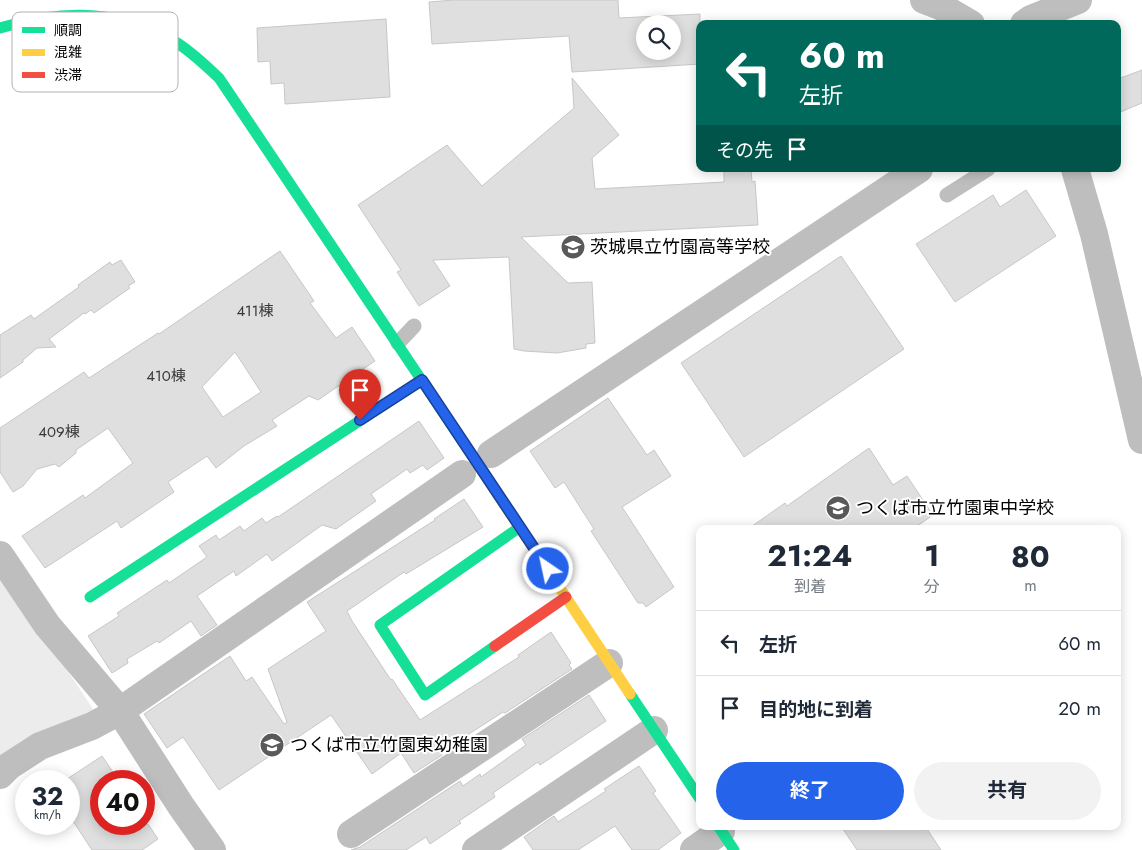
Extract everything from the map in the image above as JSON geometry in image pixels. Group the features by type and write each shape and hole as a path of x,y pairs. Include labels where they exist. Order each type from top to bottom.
{"street":[{"path":"924,0 940,6 965,20"},
{"path":"1039,20 1078,0"},
{"path":"0,28 12,24"},
{"path":"178,43 219,78 234,98 696,793"},
{"path":"490,454 914,172"},
{"path":"1076,172 1094,234 1142,440"},
{"path":"90,596 422,380"},
{"path":"0,776 9,766 40,746 92,726 120,711 462,474"},
{"path":"520,527 380,625 425,695 566,597"},
{"path":"0,555 47,625 120,711 181,806 212,850"},
{"path":"351,834 610,663"},
{"path":"476,850 654,730"},
{"path":"694,850 724,836"}],"lane":[{"path":"946,195 983,172"},
{"path":"398,343 414,326"}],"shaded area":[{"path":"0,569 97,715 0,766"}],"building":[{"path":"454,0 618,0 619,18 636,17 636,60 681,60 680,15 700,14 700,20 696,20 696,64 572,72 569,36 432,44 429,2"},
{"path":"386,19 390,97 285,104 284,83 271,84 270,61 258,62 257,28"},
{"path":"1142,70 1142,103 1121,112 1121,78"},
{"path":"572,78 619,135 592,158 595,189 724,182 724,172 751,172 752,182 755,181 758,225 521,237 568,283 592,282 595,343 586,344 586,348 557,353 514,349 509,257 433,260 450,286 419,306 397,272 401,270 358,205 447,145 482,186 574,108"},
{"path":"1026,190 1056,236 955,302 916,244 993,195 1000,207"},
{"path":"280,251 314,301 310,303 336,338 352,327 375,361 318,400 309,396 272,420 277,426 244,446 216,468 207,456 168,482 174,492 121,528 117,521 45,568 22,536 83,495 85,498 133,463 108,428 76,450 76,453 59,467 55,464 37,469 23,486 13,492 0,472 0,428 84,372 89,378 159,334","holes":["235,352 261,392 223,417 202,387"]},
{"path":"841,256 904,349 744,457 681,363"},
{"path":"121,260 135,282 128,286 130,288 94,313 91,310 84,313 49,339 56,347 37,348 23,362 0,378 0,335 31,315 34,319 110,262 112,265"},
{"path":"608,398 647,455 654,450 671,476 622,507 674,587 646,607 643,603 638,603 591,531 594,529 564,482 555,488 530,451"},
{"path":"419,421 444,458 427,470 423,465 410,473 407,469 371,494 376,501 336,529 322,525 272,561 267,554 236,576 234,571 197,596 217,625 201,636 191,621 159,643 157,641 127,659 128,663 112,673 88,636 119,616 117,613 167,580 169,583 207,557 199,546 216,535 219,540 240,526 244,531 262,518 266,523 278,517"},
{"path":"869,448 893,485 907,476 933,515 919,525 754,525 785,503 787,506"},
{"path":"464,499 483,527 406,574 404,572 347,611 352,621 420,720 519,657 518,655 551,632 571,663 569,665 572,669 441,752 442,755 414,773 401,753 372,774 331,715 219,790 183,737 167,748 144,714 230,656 246,681 252,677 284,724 287,722 268,669 326,631 307,602 435,520"},
{"path":"589,695 606,721 540,765 538,762 493,793 495,797 459,821 461,823 430,844 426,837 406,850 351,850 360,847 460,781 463,786 480,774 481,777 526,745 522,739"},
{"path":"102,756 112,770 90,770 90,835 155,834 158,839 142,850 92,850 80,832 80,770"},
{"path":"639,766 656,791 653,793 681,833 658,850 632,850 615,826 578,850 533,850 524,837 554,816 558,822 606,791 604,789"},
{"path":"844,830 928,830 941,850 857,850"}],"traffic: fast":[{"path":"0,28 12,25"},
{"path":"178,44 219,78 463,442"},
{"path":"90,597 422,380"},
{"path":"495,646 425,695 380,625 520,527"},
{"path":"630,694 696,793"},
{"path":"721,830 734,850"}],"traffic: slow":[{"path":"463,442 630,694"}],"traffic: jam":[{"path":"495,646 566,597"}],"place":[{"name":"茨城県立竹園高等学校","path":"573,247"},
{"name":"つくば市立竹園東中学校","path":"838,508"},
{"name":"つくば市立竹園東幼稚園","path":"272,745"}],"route":[{"path":"360,420 422,380 548,569"}]}
